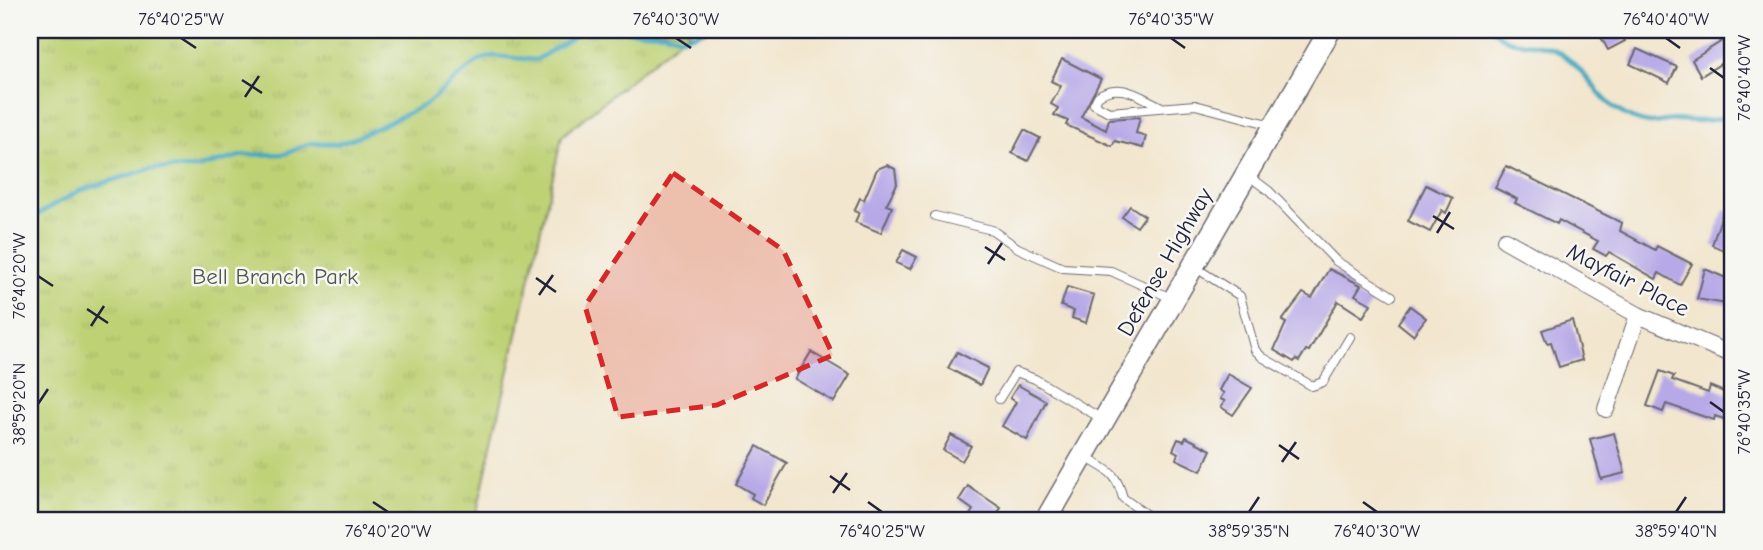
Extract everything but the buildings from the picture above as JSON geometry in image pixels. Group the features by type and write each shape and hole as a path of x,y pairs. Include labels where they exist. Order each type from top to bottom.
{"main road":[{"name":"Defense Highway","path":"1046,520 1330,30"}],"street":[{"name":"Mayfair Place","path":"1505,240 1638,315 1733,355"},
{"path":"1606,409 1638,315"}],"lane":[{"path":"1160,106 1124,89 1098,96 1094,103 1098,108 1109,112 1195,105 1274,126"},
{"path":"1247,174 1269,191 1336,261 1392,296"},
{"path":"934,216 992,230 1018,248 1063,268 1111,271 1174,299"},
{"path":"1193,266 1240,296 1255,350 1262,357 1312,386 1323,382 1350,337"},
{"path":"999,399 1016,373 1035,379 1104,420"},
{"path":"1083,456 1113,473 1119,480 1123,498 1154,520"}],"highlighted area":[{"path":"673,173 783,250 833,355 717,405 618,417 585,306"}],"green space":[{"name":"Bell Branch Park","path":"30,30 691,30 562,136 475,520 30,520"}],"water":[{"path":"1636,509 1649,510 1679,520 1570,520 1598,519"}],"waterway":[{"path":"30,219 79,191 149,169 196,168 244,155 285,154 310,143 337,144 357,137 425,105 479,60 494,56 536,60 578,34 617,31 665,33 682,38 705,30"},
{"path":"1494,30 1507,40 1545,46 1567,57 1607,101 1632,118 1649,123 1673,120 1705,121 1733,113"}]}
